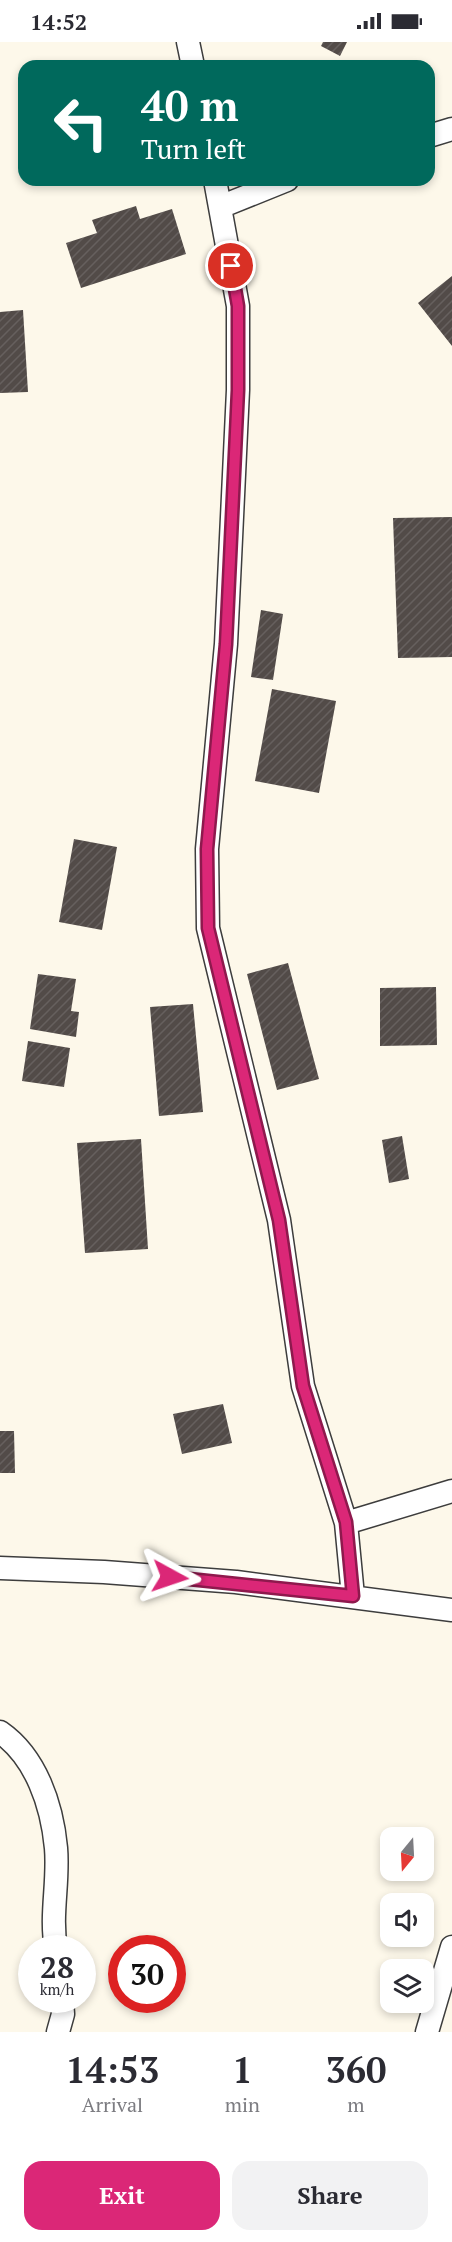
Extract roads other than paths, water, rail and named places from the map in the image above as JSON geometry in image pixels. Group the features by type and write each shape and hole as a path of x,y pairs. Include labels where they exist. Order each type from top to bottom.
{"street":[{"path":"188,42 192,60"},
{"path":"435,134 452,129"},
{"path":"216,186 238,306 238,390 226,644 207,849 208,928 279,1220 303,1386 346,1522 353,1596"},
{"path":"220,207 272,186"},
{"path":"346,1522 452,1491"},
{"path":"0,1568 126,1573 236,1582 452,1610"},
{"path":"0,1732 10,1739 36,1771 50,1813 56,1849 52,1926 54,1935"},
{"path":"427,2032 452,1947"},
{"path":"58,2032 63,2013"}]}
